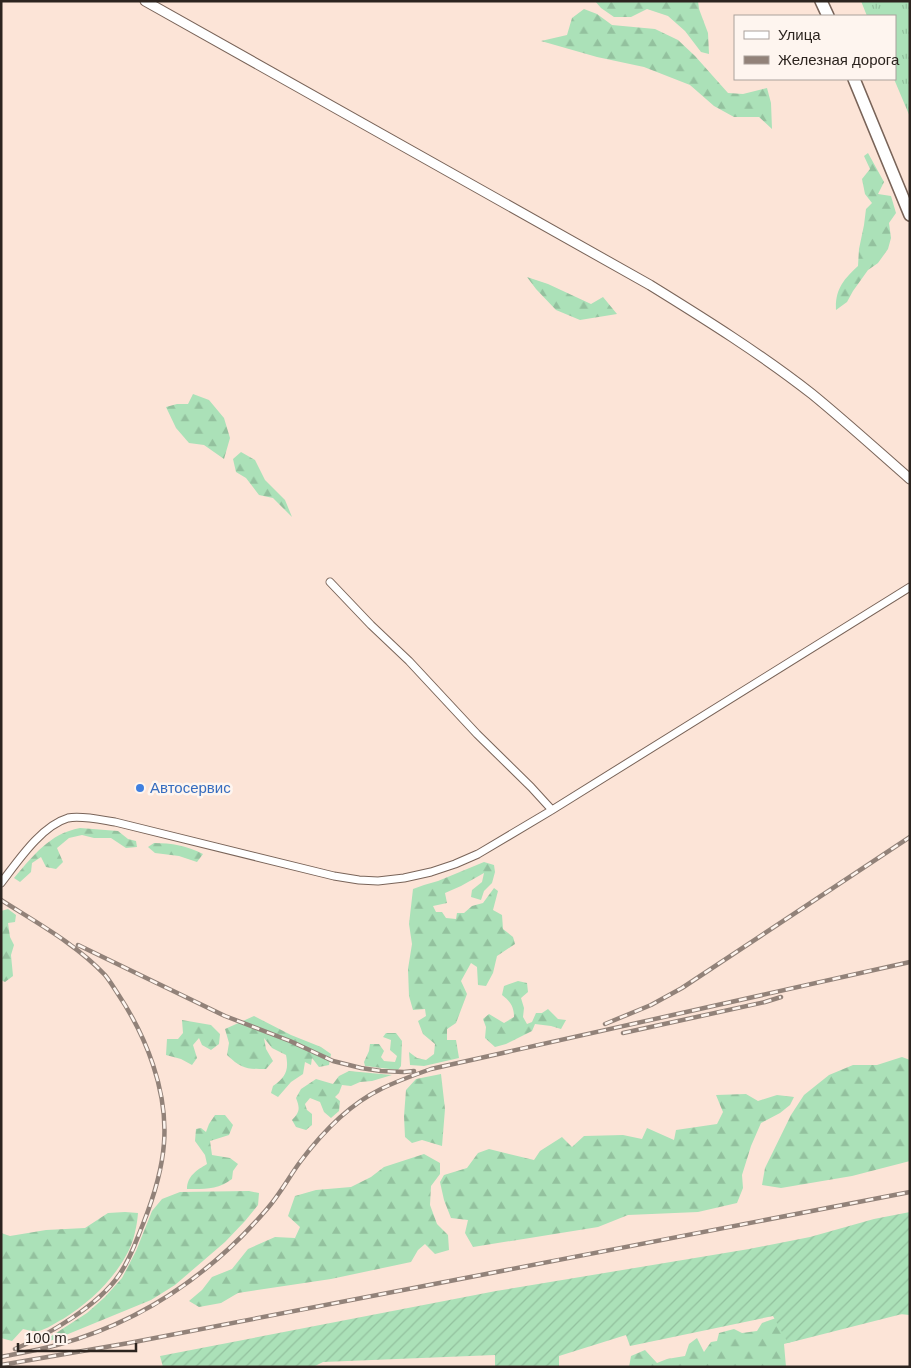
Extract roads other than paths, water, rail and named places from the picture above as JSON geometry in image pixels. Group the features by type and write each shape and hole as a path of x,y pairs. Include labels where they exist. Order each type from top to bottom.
{"main road":[{"path":"822,1 828,15"},
{"path":"854,80 910,215"}],"street":[{"path":"145,1 650,285 699,315 743,344 811,394 910,480"},
{"path":"330,582 552,810"},
{"path":"1,883 38,838 54,825 69,818 88,818 115,822 334,876 359,880 378,881 404,878 456,864 478,854 552,810 910,587"}],"railway":[{"path":"605,1024 651,1005 682,988 910,837"},
{"path":"1,900 82,953 109,980 128,1010 146,1046 159,1084 164,1123 163,1153 156,1185 130,1257 123,1269 110,1286 86,1308 42,1336 15,1349"},
{"path":"78,945 225,1016 290,1041 333,1061 381,1071 414,1071"},
{"path":"1,1357 50,1347 118,1323 146,1309 198,1275 245,1233 272,1203 308,1151 347,1111 369,1095 393,1083 431,1069 910,962"},
{"path":"623,1033 781,997"},
{"path":"1,1365 129,1343 910,1192"}],"place":[{"name":"Автосервис","path":"140,788"}]}
